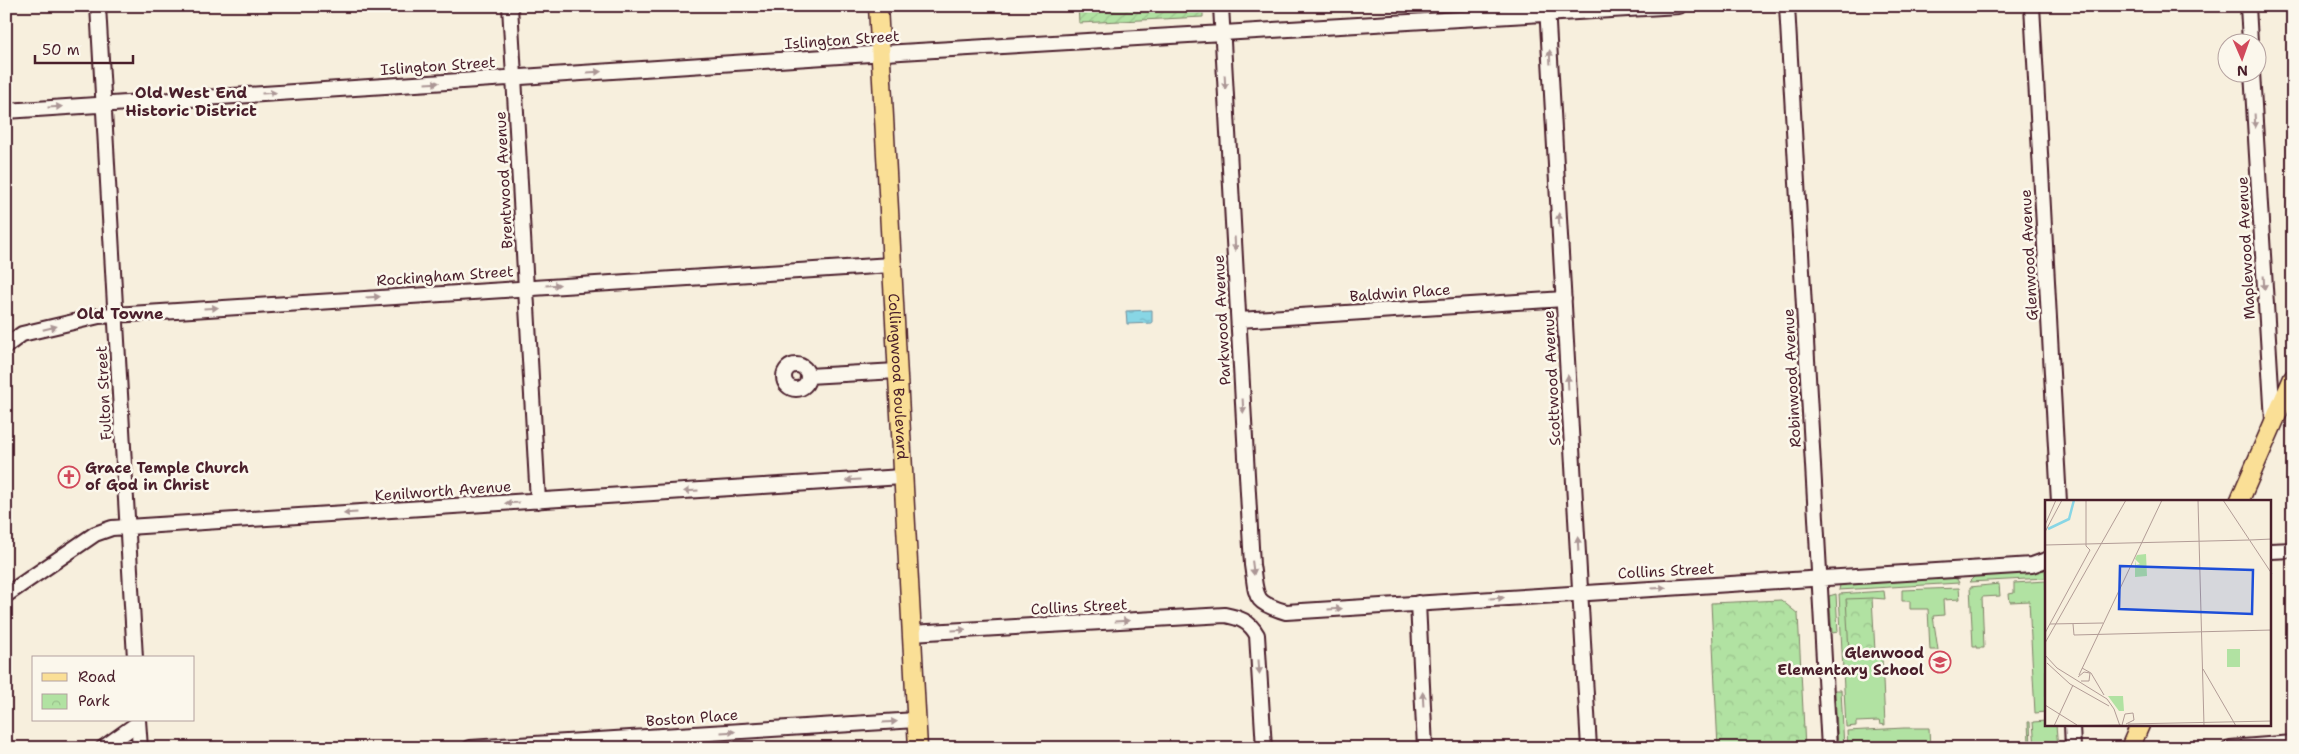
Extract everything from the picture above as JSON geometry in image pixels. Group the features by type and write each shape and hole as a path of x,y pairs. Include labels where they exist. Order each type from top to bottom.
{"main road":[{"name":"Collingwood Boulevard","path":"878,6 918,748"},
{"path":"2239,500 2293,378"},
{"path":"2130,748 2140,726"}],"street":[{"name":"Fulton Street","path":"98,6 135,656"},
{"name":"Brentwood Avenue","path":"510,6 538,501"},
{"name":"Parkwood Avenue","path":"1221,6 1252,565 1257,596 1265,605 1286,612"},
{"name":"Islington Street","path":"6,111 103,103 880,53 1223,33 1547,10 1679,6"},
{"name":"Robinwood Avenue","path":"1787,6 1829,748"},
{"name":"Glenwood Avenue","path":"2032,6 2059,500"},
{"path":"2248,6 2249,32"},
{"name":"Scottwood Avenue","path":"1547,10 1589,748"},
{"name":"Maplewood Avenue","path":"2253,82 2273,422"},
{"name":"Rockingham Street","path":"6,346 22,334 99,316 116,314 891,265"},
{"name":"Baldwin Place","path":"1239,320 1564,299"},
{"path":"808,376 897,371"},
{"name":"Kenilworth Avenue","path":"6,594 95,534 112,528 902,477"},
{"path":"2272,551 2293,550"},
{"name":"Collins Street","path":"1286,612 2032,565 2045,560"},
{"path":"1418,603 1425,748"},
{"name":"Collins Street","path":"911,633 1225,615 1247,622 1257,635 1264,748"},
{"name":"Boston Place","path":"470,748 916,720"},
{"path":"103,748 138,722"},
{"path":"138,722 140,748"},
{"path":"2072,726 2073,748"},
{"path":"2230,748 2293,744"}],"green space":[{"path":"1078,6 1203,6 1203,17 1079,23"},
{"path":"2045,570 2045,578 1969,582 1975,576"},
{"path":"1957,579 1959,583 1839,590 1840,585"},
{"path":"2045,581 2045,712 2035,713 2029,601 2010,602 2009,594 2014,593 2014,583"},
{"path":"1999,584 2000,596 1982,597 1984,648 1976,648 1976,646 1973,646 1970,587"},
{"path":"1959,588 1960,599 1943,600 1944,615 1933,616 1938,650 1930,650 1928,609 1910,609 1910,601 1902,601 1902,590"},
{"path":"1884,591 1885,599 1872,598 1849,652 1875,651 1875,658 1882,658 1885,725 1880,724 1879,721 1856,722 1856,726 1846,727 1839,594"},
{"path":"1836,594 1838,632 1832,633 1829,596"},
{"path":"1872,598 1875,651 1849,652 1846,599"},
{"path":"1781,600 1798,614 1805,748 1718,748 1711,603"},
{"path":"1835,690 1841,690 1844,748 1838,748"},
{"path":"2045,721 2045,726 2056,726 2058,748 2035,748 2033,722"},
{"path":"2028,722 2030,722 2031,748 1982,748 1982,745 2029,743"},
{"path":"1929,728 1930,748 1848,748 1847,731"}],"water":[{"path":"1152,310 1152,323 1127,324 1126,311"}],"place":[{"name":"Grace Temple Church of God in Christ","path":"69,477"},
{"name":"Glenwood Elementary School","path":"1940,662"}],"district":[{"name":"Old West End Historic District","path":"191,101"},
{"name":"Old Towne","path":"120,313"}]}
